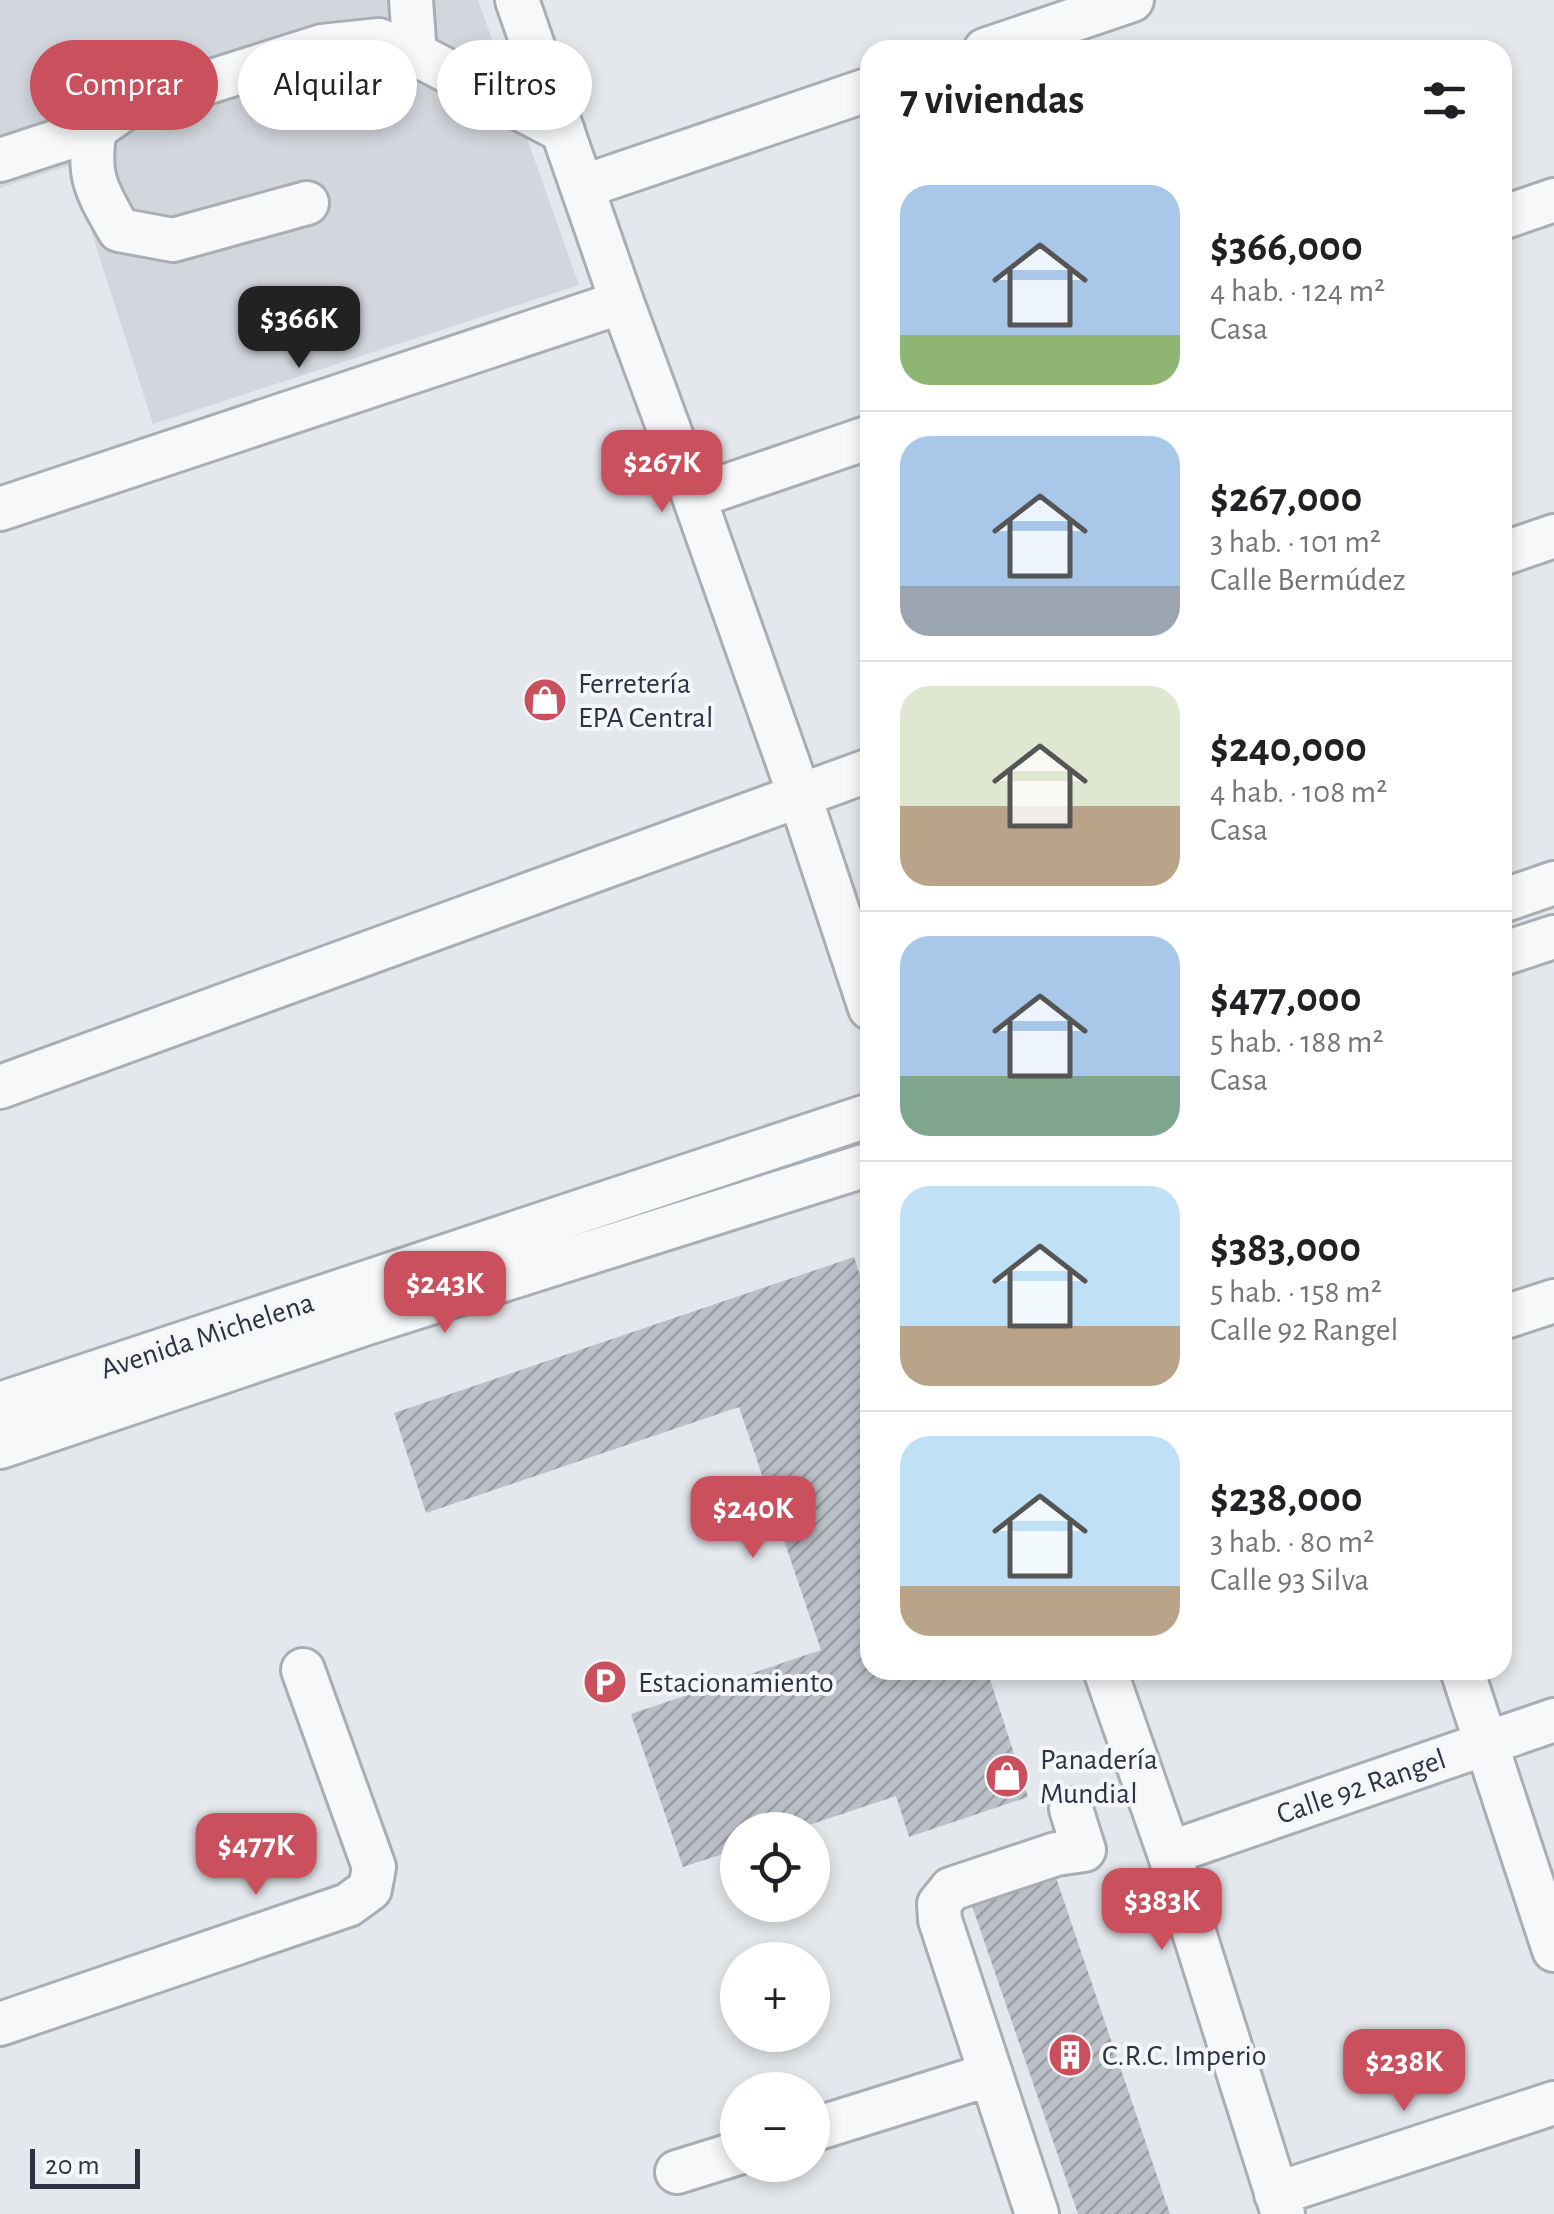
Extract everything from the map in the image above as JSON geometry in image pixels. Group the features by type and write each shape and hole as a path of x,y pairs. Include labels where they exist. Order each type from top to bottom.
{"street":[{"path":"411,0 414,40"},
{"path":"518,0 622,302 800,794 860,977"},
{"path":"1014,40 1132,0"},
{"path":"417,55 563,131"},
{"path":"582,188 860,92"},
{"path":"0,160 91,130"},
{"path":"94,130 94,183 119,230 172,240 307,204"},
{"path":"1512,215 1554,200"},
{"path":"0,509 622,302"},
{"path":"694,498 860,440"},
{"path":"1512,551 1554,536"},
{"path":"0,1087 860,773"},
{"path":"1512,897 1554,883"},
{"path":"1512,951 1554,937"},
{"name":"Avenida Michelena","path":"0,1404 860,1118"},
{"name":"Avenida Michelena","path":"0,1447 367,1323 860,1167"},
{"path":"1512,1315 1554,1301"},
{"path":"0,2024 348,1905 370,1889 374,1867 303,1670"},
{"path":"1108,1680 1280,2204 1554,2103"},
{"path":"1465,1680 1554,1950"},
{"name":"Calle 92 Rangel","path":"1168,1853 1554,1720"},
{"path":"1037,2214 940,1920 939,1904 951,1889 1056,1854 1084,1850 1071,1809"},
{"path":"830,2124 991,2074"},
{"path":"677,2172 720,2159"}],"shaded area":[{"path":"0,0 478,0 492,40 437,40 437,130 524,130 579,285 153,424 70,165 0,188"}],"building":[{"path":"854,1257 860,1275 860,1680 990,1680 1028,1797 909,1837 896,1796 830,1818 830,1812 720,1812 720,1855 683,1867 631,1714 821,1650 739,1407 426,1513 394,1413"},
{"name":"C.R.C. Imperio","path":"1053,1869 1170,2214 1078,2214 969,1897"}],"place":[{"name":"Ferretería EPA Central","path":"545,700"},
{"name":"Estacionamiento","path":"605,1682"},
{"name":"Panadería Mundial","path":"1007,1776"},
{"name":"C.R.C. Imperio","path":"1070,2055"}]}
